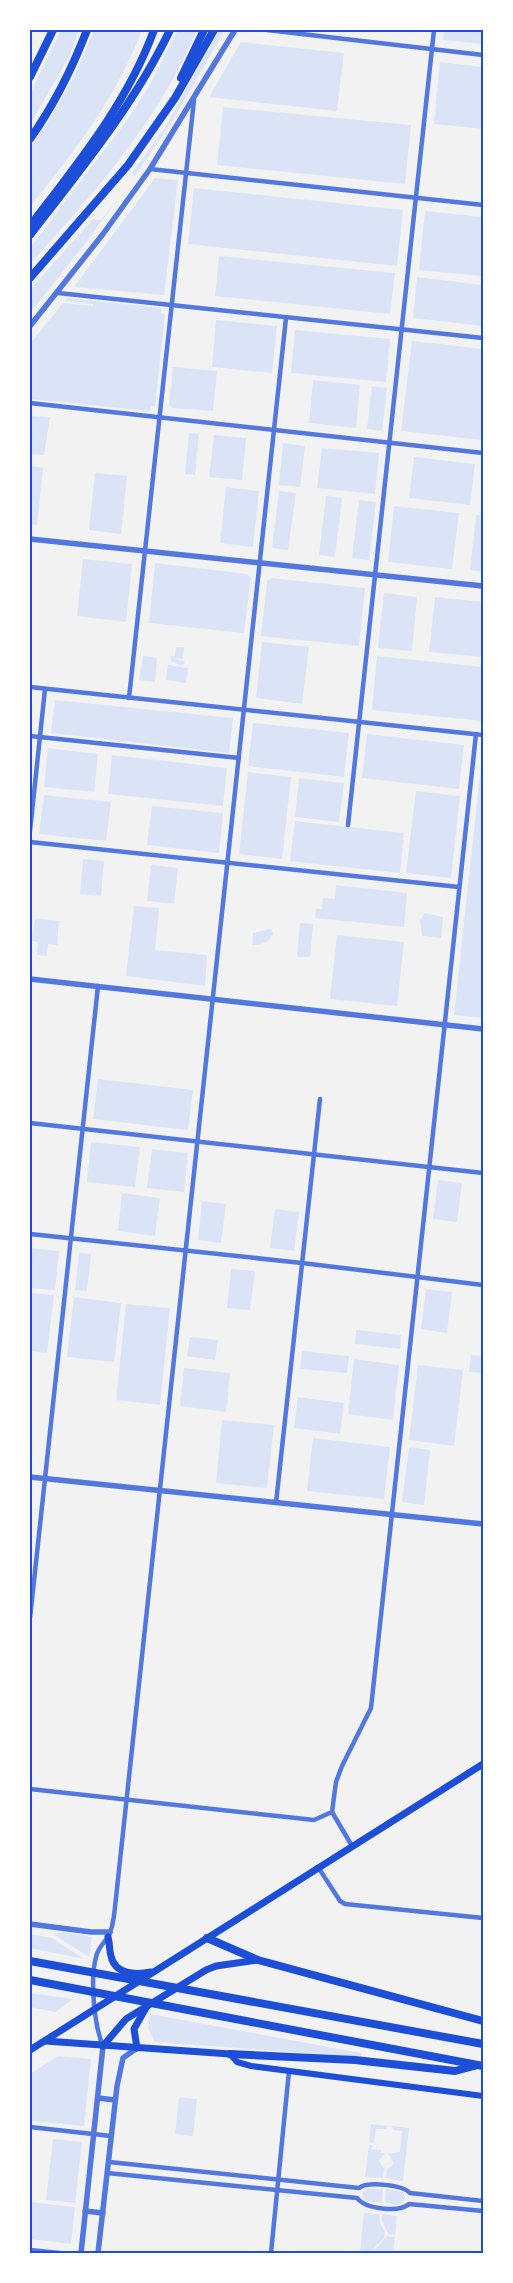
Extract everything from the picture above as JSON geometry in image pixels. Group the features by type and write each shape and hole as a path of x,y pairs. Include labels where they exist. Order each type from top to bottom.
{"highway":[{"path":"30,77 52,30"},
{"path":"30,139 74,64 87,30"},
{"path":"30,226 111,116 135,75 154,30"},
{"path":"30,234 116,122 149,70 170,30"},
{"path":"158,122 204,30"},
{"path":"30,278 123,172 175,98 214,30"},
{"path":"208,1938 258,1960 483,2021"},
{"path":"30,1961 483,2044"},
{"path":"30,1980 480,2065"},
{"path":"230,2054 355,2060 455,2071 480,2065"}],"main road":[{"path":"30,2050 483,1764"},
{"path":"109,1934 113,1964 131,1973 154,1972"},
{"path":"103,2046 119,2026 136,2012 146,2009 192,1979 216,1966 258,1960"},
{"path":"137,2048 134,2029 146,2009"},
{"path":"44,2041 230,2054 237,2062 288,2072 483,2096"}],"street":[{"path":"30,326 58,293 150,169 234,30"},
{"path":"267,30 483,55"},
{"path":"348,826 434,30"},
{"path":"129,698 194,98"},
{"path":"150,169 483,204"},
{"path":"58,293 483,338"},
{"path":"81,2253 103,2046 99,2036 95,1962 101,1943 109,1934 115,1907 286,318"},
{"path":"30,403 483,453"},
{"path":"30,539 483,586"},
{"path":"30,687 483,735"},
{"path":"30,831 45,689"},
{"path":"352,1846 332,1812 336,1782 342,1766 371,1708 476,734"},
{"path":"30,736 239,758"},
{"path":"30,842 227,864 459,886"},
{"path":"30,979 483,1029"},
{"path":"30,1618 98,986"},
{"path":"276,1503 320,1099"},
{"path":"30,1124 314,1153 483,1173"},
{"path":"30,1234 302,1263 483,1285"},
{"path":"30,1477 483,1524"},
{"path":"30,1789 314,1820 332,1812"},
{"path":"318,1868 340,1901 345,1904 483,1918"},
{"path":"30,1924 109,1934"},
{"path":"98,2253 115,2100 123,2058 137,2048"},
{"path":"271,2253 288,2072"},
{"path":"98,2098 115,2100"},
{"path":"30,2127 111,2136"},
{"path":"109,2162 359,2188 368,2184 402,2187 410,2193 483,2201"},
{"path":"107,2173 357,2198 365,2205 399,2210 409,2204 483,2212"},
{"path":"357,2198 359,2188"},
{"path":"409,2204 410,2193"},
{"path":"85,2211 103,2212"},
{"path":"30,2250 60,2253"}],"shaded area":[{"path":"61,30 79,30 69,57 30,124 30,94"},
{"path":"94,30 142,30 120,79 107,101 79,144 30,207 30,148 53,114 77,71"},
{"path":"178,30 197,30 163,96 144,126 101,182 30,264 30,248 125,123 148,88"},
{"path":"219,30 225,30 171,123 135,176 132,173 166,126"},
{"path":"444,30 483,30 483,44 443,40"},
{"path":"241,42 344,53 337,111 209,97"},
{"path":"440,62 483,67 483,129 434,124"},
{"path":"223,107 411,125 405,184 217,165"},
{"path":"155,178 178,180 164,295 74,287"},
{"path":"194,188 403,210 397,266 188,244"},
{"path":"118,199 30,313 30,290 93,219 101,220"},
{"path":"425,211 483,217 483,276 419,270"},
{"path":"219,256 395,273 390,314 215,296"},
{"path":"417,277 483,285 483,326 413,318"},
{"path":"68,298 161,308 161,313 165,314 164,324 155,406 151,406 150,411 30,399 30,344 63,303 93,306 93,304 65,301"},
{"path":"216,320 277,326 272,373 212,367"},
{"path":"295,330 390,339 386,382 291,373"},
{"path":"412,341 483,349 483,440 401,431"},
{"path":"173,367 217,371 213,411 172,408 169,405"},
{"path":"313,380 360,385 356,428 309,423"},
{"path":"372,386 387,388 382,431 367,429"},
{"path":"30,416 50,417 44,455 30,454"},
{"path":"189,433 199,434 195,475 185,474"},
{"path":"214,435 246,438 242,480 209,477"},
{"path":"283,443 305,446 300,487 279,485"},
{"path":"322,448 379,453 375,494 317,488"},
{"path":"414,457 475,464 470,505 409,498"},
{"path":"30,466 43,468 37,525 30,524"},
{"path":"95,473 127,476 121,534 89,530"},
{"path":"226,487 259,491 253,547 220,543"},
{"path":"279,491 296,493 288,550 272,548"},
{"path":"326,496 342,498 335,557 319,555"},
{"path":"359,500 376,502 369,560 352,558"},
{"path":"394,506 459,513 452,569 388,562"},
{"path":"476,515 483,516 483,572 470,570"},
{"path":"83,559 132,564 126,622 77,616"},
{"path":"155,563 247,574 251,578 244,633 149,623"},
{"path":"271,578 365,588 359,646 261,636 267,581"},
{"path":"384,593 417,597 412,651 378,648"},
{"path":"435,597 483,602 483,657 429,652"},
{"path":"262,642 309,647 302,704 256,698"},
{"path":"176,647 184,647 183,659 174,658 185,662 184,664 179,665 171,661 170,656 175,656"},
{"path":"143,656 157,658 155,682 139,680"},
{"path":"377,656 483,667 483,721 372,710"},
{"path":"168,665 188,668 186,683 166,680"},
{"path":"55,700 233,718 229,753 51,733"},
{"path":"253,723 349,733 344,777 248,766"},
{"path":"367,734 464,745 459,789 362,778"},
{"path":"483,747 483,1018 454,1015"},
{"path":"48,748 98,754 94,792 44,787"},
{"path":"112,755 227,768 223,806 108,794"},
{"path":"248,772 291,777 282,859 239,854"},
{"path":"299,778 344,783 339,822 295,817"},
{"path":"416,791 460,796 451,878 406,873"},
{"path":"44,795 111,802 106,841 39,834"},
{"path":"152,806 223,813 219,853 147,845"},
{"path":"295,821 404,833 400,873 290,861"},
{"path":"83,859 104,861 101,896 80,894"},
{"path":"151,865 178,868 174,904 147,901"},
{"path":"336,885 407,893 404,927 315,918 316,909 322,909 323,898 335,899"},
{"path":"134,906 159,908 155,950 207,955 205,986 126,976"},
{"path":"425,913 443,917 441,938 422,936 420,920"},
{"path":"35,918 59,921 57,945 48,944 47,956 37,955 38,942 32,941"},
{"path":"300,923 313,924 310,957 297,957"},
{"path":"271,929 273,934 269,940 262,944 252,945 253,933"},
{"path":"337,935 404,942 397,1006 330,999"},
{"path":"98,1079 193,1090 188,1130 93,1119"},
{"path":"91,1142 140,1147 135,1187 87,1182"},
{"path":"152,1149 188,1153 184,1192 147,1188"},
{"path":"438,1180 462,1183 457,1222 433,1219"},
{"path":"122,1193 160,1198 155,1236 118,1231"},
{"path":"202,1201 226,1204 221,1243 198,1240"},
{"path":"275,1209 299,1212 294,1251 270,1248"},
{"path":"30,1248 59,1251 55,1290 30,1288"},
{"path":"79,1253 91,1254 87,1291 75,1290"},
{"path":"231,1269 255,1271 250,1310 227,1308"},
{"path":"426,1289 452,1292 447,1333 421,1329"},
{"path":"30,1293 54,1295 47,1353 30,1351"},
{"path":"74,1297 121,1303 114,1362 67,1357"},
{"path":"126,1304 170,1308 160,1405 116,1400"},
{"path":"356,1330 401,1335 400,1349 355,1344"},
{"path":"190,1337 218,1340 215,1360 187,1356"},
{"path":"302,1351 349,1356 347,1373 300,1369"},
{"path":"471,1355 483,1356 483,1373 469,1372"},
{"path":"354,1359 399,1365 393,1420 348,1414"},
{"path":"418,1365 463,1370 454,1446 409,1440"},
{"path":"184,1368 230,1373 226,1412 180,1406"},
{"path":"298,1397 344,1403 340,1434 294,1428"},
{"path":"222,1420 274,1425 267,1488 216,1483"},
{"path":"313,1438 390,1447 384,1499 307,1491"},
{"path":"409,1447 430,1450 424,1505 402,1502"},
{"path":"62,1932 92,1937 89,1957 53,1934"},
{"path":"30,1934 52,1938 84,1959 30,1948"},
{"path":"30,1993 73,1999 55,2012 30,2007"},
{"path":"150,2014 361,2053 361,2057 155,2042 148,2029"},
{"path":"58,2056 91,2059 84,2126 30,2121 30,2074"},
{"path":"179,2097 197,2099 193,2136 175,2134"},
{"path":"371,2124 388,2126 385,2129 376,2129 374,2143 369,2142"},
{"path":"392,2126 409,2128 403,2181 386,2178 387,2169 392,2166 393,2162 388,2154 400,2152 402,2131 393,2130"},
{"path":"53,2139 82,2142 75,2203 46,2200"},
{"path":"369,2145 373,2145 372,2149 381,2150 381,2153 385,2153 379,2161 384,2169 383,2178 365,2177"},
{"path":"366,2188 383,2189 382,2203 365,2201 362,2194"},
{"path":"386,2189 403,2192 405,2197 403,2202 398,2205 385,2203"},
{"path":"30,2202 75,2207 71,2244 30,2239"},
{"path":"364,2213 379,2214 380,2223 385,2232 384,2238 369,2253 360,2253"},
{"path":"382,2214 397,2216 395,2235 388,2234 382,2220"},
{"path":"387,2236 395,2237 393,2253 372,2253"}]}
